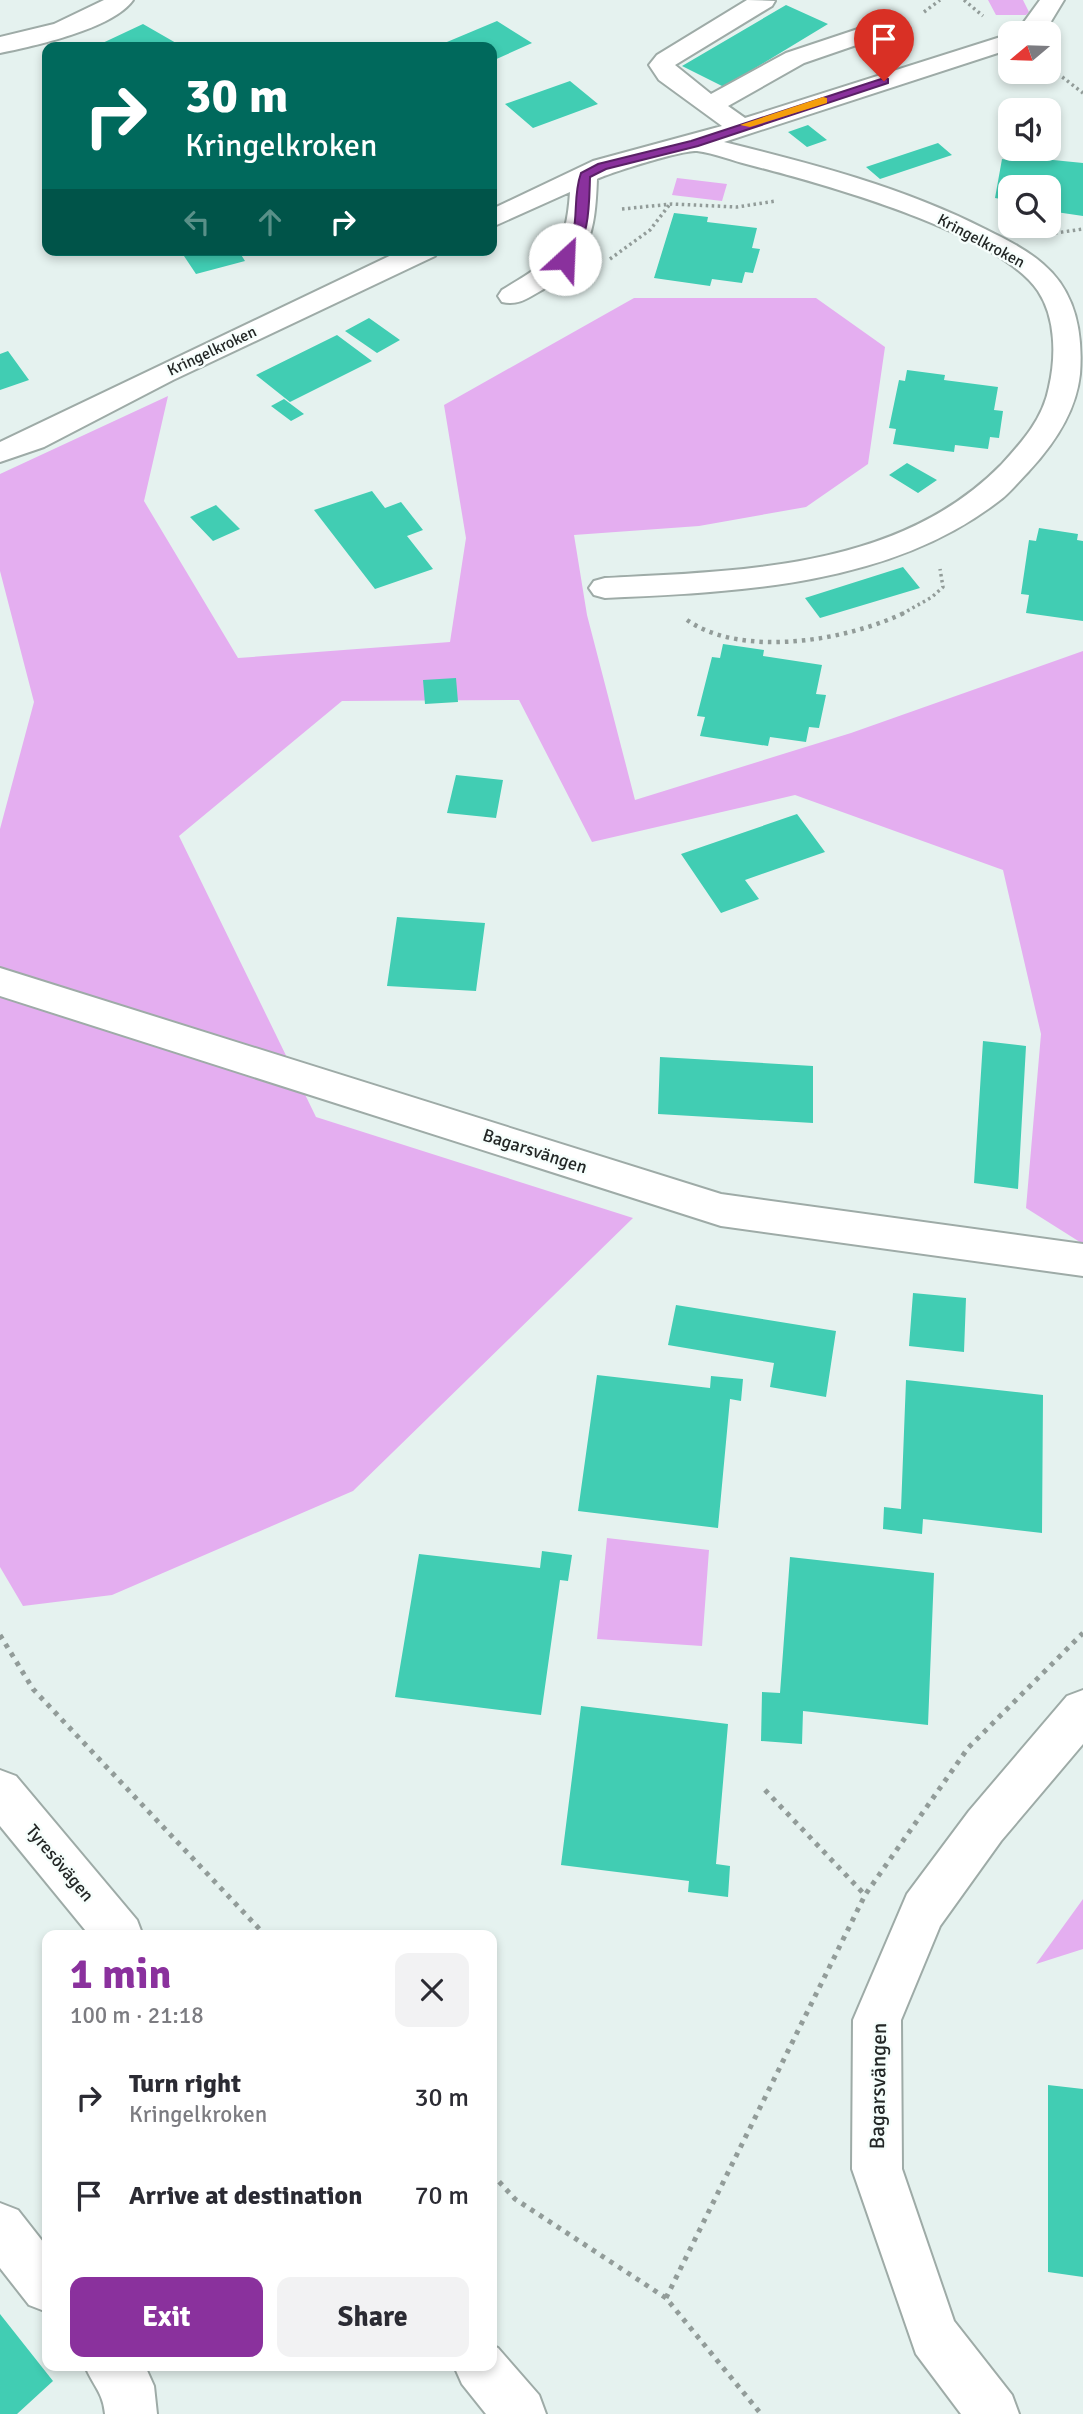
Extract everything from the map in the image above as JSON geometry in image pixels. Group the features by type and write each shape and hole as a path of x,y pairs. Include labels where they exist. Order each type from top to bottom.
{"street":[{"path":"0,45 77,24 121,0"},
{"path":"1039,21 1052,0"},
{"path":"740,127 712,104 668,75 662,65 763,1"},
{"path":"712,104 795,58 891,25"},
{"name":"Kringelkroken","path":"497,217 602,167 695,143 998,45"},
{"name":"Kringelkroken","path":"605,588 731,582 800,571 929,534 967,510 1021,464 1057,411 1063,393 1068,362 1067,328 1056,295 1042,277 1017,257 964,228 898,200 818,175 695,143"},
{"path":"512,296 556,270 575,249 583,213 584,175"},
{"name":"Kringelkroken","path":"0,453 33,440 163,374 412,256"},
{"name":"Bagarsvängen","path":"0,982 721,1210 1083,1260"},
{"name":"Bagarsvängen","path":"993,2414 934,2336 877,2169 877,2020 923,1910 985,1826 1083,1711"},
{"name":"Tyresövägen","path":"0,1791 115,1930"},
{"path":"0,2228 42,2281"},
{"path":"115,2371 128,2386 131,2414"},
{"path":"484,2371 520,2414"}],"path":[{"path":"1061,76 1083,93"},
{"path":"583,213 671,204 736,209 761,206 804,192 815,185 818,175"},
{"path":"556,270 573,279 615,257 650,230 671,204"},
{"path":"685,615 689,623 703,631 725,636 808,641 843,634 905,612 934,597 943,587 940,569"},
{"path":"0,1635 33,1689 260,1930"},
{"path":"765,1790 864,1895"},
{"path":"497,2179 515,2199 666,2298 761,2414"}],"shaded area":[{"path":"988,0 1023,0 1029,12 1026,15 996,15"},
{"path":"677,178 727,184 722,201 672,195"},
{"path":"634,298 816,298 885,347 868,464 806,507 699,526 574,535 587,615 635,800 851,733 1083,651 1083,1244 1026,1208 1041,1034 1003,870 795,795 592,842 519,700 342,701 179,836 316,1117 633,1218 353,1491 112,1595 23,1606 0,1567 0,829 34,702 0,571 0,474 168,396 144,501 238,658 450,642 466,538 444,405"},
{"path":"607,1538 709,1550 702,1646 597,1639"},
{"path":"1083,1899 1083,1949 1036,1964"}],"building":[{"path":"786,5 828,24 724,87 682,66"},
{"path":"497,21 532,43 497,59 497,42 447,42"},
{"path":"143,24 174,42 105,42"},
{"path":"570,81 598,104 533,128 505,104"},
{"path":"808,125 827,140 807,147 788,132"},
{"path":"938,143 952,155 880,179 866,167"},
{"path":"1002,161 1083,163 1083,216 1061,213 1061,175 999,175"},
{"path":"674,213 708,217 707,222 757,228 752,248 760,249 753,273 745,272 742,283 712,279 710,286 654,278"},
{"path":"184,256 242,256 245,261 196,274"},
{"path":"369,318 400,340 377,353 345,331"},
{"path":"337,335 372,361 290,402 256,375"},
{"path":"8,351 29,380 0,390 0,354"},
{"path":"907,370 945,375 944,380 998,387 994,410 1003,411 999,438 990,437 988,449 955,445 954,452 893,444 896,429 889,428 899,380 905,381"},
{"path":"284,399 304,414 291,421 271,406"},
{"path":"907,463 937,480 918,493 889,475"},
{"path":"372,491 385,508 401,502 423,530 407,536 433,569 375,589 314,510"},
{"path":"216,505 240,529 213,541 190,517"},
{"path":"1039,528 1078,534 1077,540 1083,541 1083,621 1026,613 1029,595 1021,594 1029,540 1036,541"},
{"path":"903,567 920,588 820,618 805,598"},
{"path":"723,644 764,650 763,656 822,665 816,694 826,695 819,728 809,727 806,742 770,737 768,746 700,736 705,717 697,716 712,657 720,658"},
{"path":"456,678 458,702 425,704 423,680"},
{"path":"456,775 503,780 496,818 447,813"},
{"path":"797,814 825,852 745,880 759,899 721,913 681,854"},
{"path":"397,917 485,923 476,991 387,986"},
{"path":"983,1041 1026,1046 1018,1189 974,1183"},
{"path":"660,1057 813,1066 813,1123 658,1114"},
{"path":"913,1293 966,1298 964,1352 909,1346"},
{"path":"676,1305 836,1331 826,1397 770,1387 774,1363 668,1345"},
{"path":"597,1375 710,1388 711,1376 743,1379 741,1401 730,1399 718,1528 578,1511"},
{"path":"906,1380 1043,1395 1042,1533 923,1519 922,1534 883,1529 884,1507 901,1509"},
{"path":"542,1551 572,1555 568,1581 560,1580 541,1715 395,1697 419,1554 540,1568"},
{"path":"790,1557 934,1573 928,1725 803,1711 802,1744 761,1741 762,1692 780,1693"},
{"path":"581,1706 728,1724 716,1864 730,1866 728,1897 688,1892 689,1881 561,1865"},
{"path":"1048,2085 1083,2089 1083,2277 1048,2272"},
{"path":"0,2314 42,2367 42,2371 53,2381 17,2414 0,2414"}],"slow traffic":[{"path":"746,125 823,101"}],"route":[{"path":"565,259 575,249 583,213 584,175 602,167 695,143 884,81"}]}
